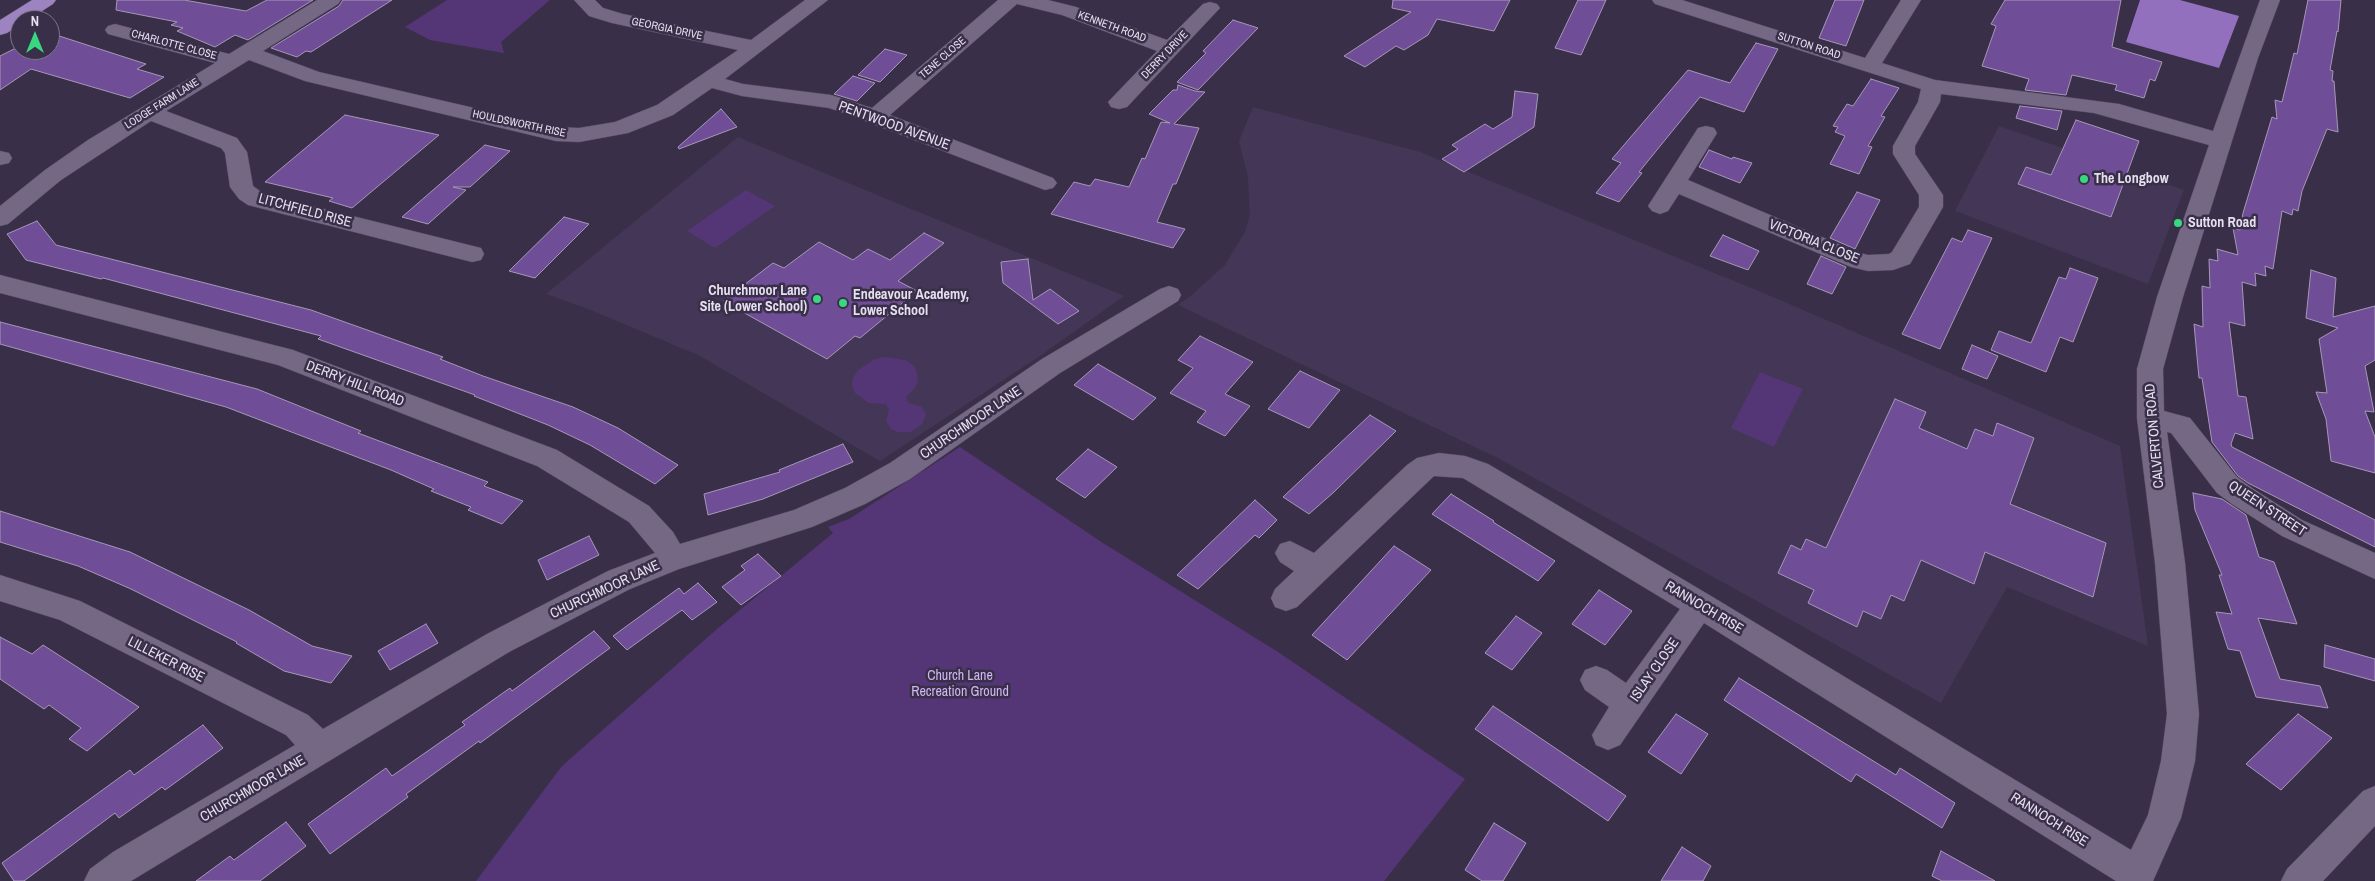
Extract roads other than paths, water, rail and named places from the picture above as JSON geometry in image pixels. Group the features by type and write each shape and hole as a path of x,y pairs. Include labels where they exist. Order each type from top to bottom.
{"highway":[{"path":"0,29 46,0"}],"street":[{"name":"LODGE FARM LANE","path":"0,218 53,175 148,112 331,0"},
{"name":"GEORGIA DRIVE","path":"584,0 596,12 620,19 756,47"},
{"name":"HOULDSWORTH RISE","path":"240,56 312,77 564,134 599,132 642,121 665,110 709,81 818,0"},
{"name":"TENE CLOSE","path":"875,117 1010,0"},
{"name":"KENNETH ROAD","path":"1024,0 1069,10 1171,49"},
{"name":"SUTTON ROAD","path":"1662,0 1932,86 2088,105 2120,111 2222,142"},
{"path":"1870,66 1911,0"},
{"name":"CALVERTON ROAD","path":"2136,878 2164,818 2178,761 2183,714 2170,563 2151,418 2150,369 2170,297 2248,58 2270,0"},
{"name":"DERRY DRIVE","path":"1119,94 1171,49 1208,10 1186,6"},
{"name":"CHARLOTTE CLOSE","path":"97,40 124,25 240,56"},
{"name":"PENTWOOD AVENUE","path":"709,81 742,90 831,102 1025,166 1045,183"},
{"name":"VICTORIA CLOSE","path":"1675,183 1851,259 1868,263 1893,262 1901,258 1931,207 1931,195 1904,154 1904,146 1929,102 1932,86"},
{"name":"LITCHFIELD RISE","path":"148,112 229,143 236,152 242,187 247,194 256,200 472,254"},
{"path":"1660,206 1706,133"},
{"name":"DERRY HILL ROAD","path":"0,284 284,357 547,458 640,514 663,540 672,559"},
{"name":"CHURCHMOOR LANE","path":"102,881 125,864 531,624 619,580 672,559 802,519 855,496 900,471 1059,362 1170,295"},
{"name":"QUEEN STREET","path":"2151,418 2180,425 2227,485 2242,496 2292,528 2375,567"},
{"name":"RANNOCH RISE","path":"1286,598 1417,473 1427,466 1453,465 1478,472 1700,605 2136,878"},
{"path":"1290,553 1316,570"},
{"name":"LILLEKER RISE","path":"0,588 69,610 297,725 321,749"},
{"name":"ISLAY CLOSE","path":"1608,735 1700,605"},
{"path":"1596,680 1631,704"},
{"path":"2299,881 2375,802"}],"place":[{"name":"The Longbow","path":"2084,179"},
{"name":"Sutton Road","path":"2178,223"},
{"name":"Churchmoor Lane Site (Lower School)","path":"817,299"},
{"name":"Endeavour Academy, Lower School","path":"843,303"}],"park label":[{"name":"Church Lane Recreation Ground","path":"960,684"}]}
